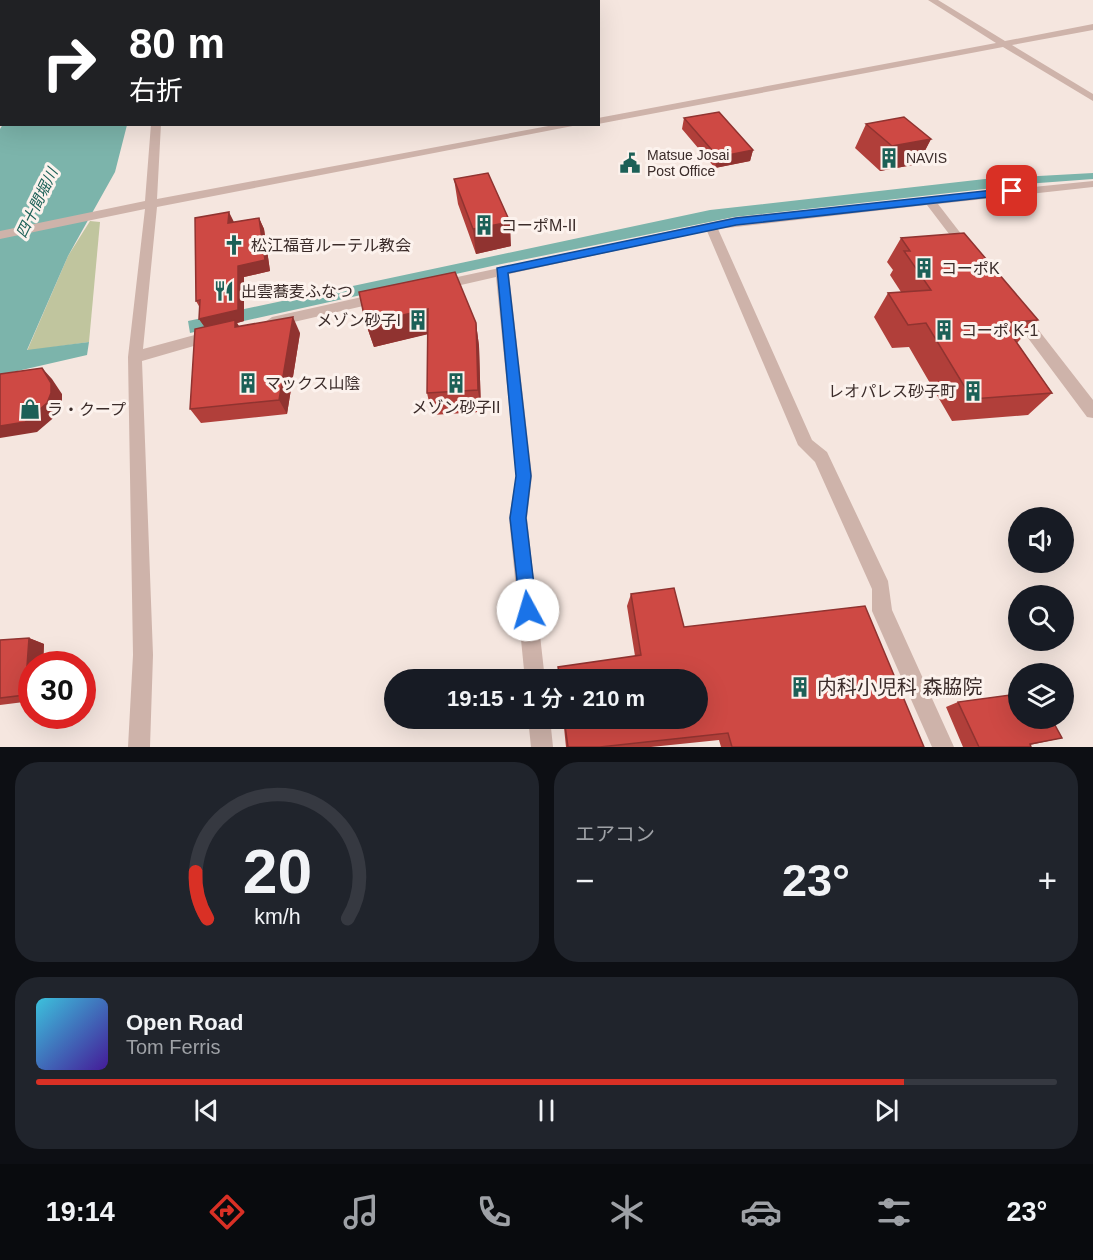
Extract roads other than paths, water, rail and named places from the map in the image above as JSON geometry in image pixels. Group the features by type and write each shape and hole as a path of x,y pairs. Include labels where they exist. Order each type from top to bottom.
{"street":[{"path":"932,0 1093,98"},
{"path":"600,121 1093,27"},
{"path":"140,747 143,655 135,357 151,204 156,126"},
{"path":"0,235 151,204 572,126"},
{"path":"420,289 711,226 929,200 1093,184"},
{"path":"929,200 972,255"},
{"path":"711,226 806,445 821,457 881,588 882,611 943,747"},
{"path":"501,271 524,476 518,518 534,669"},
{"path":"256,326 396,294"},
{"path":"1008,301 1093,412"},
{"path":"135,357 233,331"},
{"path":"540,729 542,747"}],"water":[{"name":"四十間堀川","path":"2,126 127,126 115,172 68,256 27,350 89,342 87,355 0,375"},
{"path":"1093,173 1093,179 734,217 492,266 190,333 188,321 710,210 985,179"}],"place":[{"name":"NAVIS","path":"889,158"},
{"name":"Matsue Josai Post Office","path":"630,163"},
{"name":"コーポM-II","path":"484,225"},
{"name":"松江福音ルーテル教会","path":"234,245"},
{"name":"コーポK","path":"924,268"},
{"name":"出雲蕎麦ふなつ","path":"224,291"},
{"name":"メゾン砂子I","path":"418,320"},
{"name":"コーポ K-1","path":"944,330"},
{"name":"マックス山陰","path":"248,383"},
{"name":"メゾン砂子II","path":"456,383"},
{"name":"レオパレス砂子町","path":"973,391"},
{"name":"ラ・クープ","path":"30,409"},
{"name":"内科小児科 森脇院","path":"800,687"}]}
